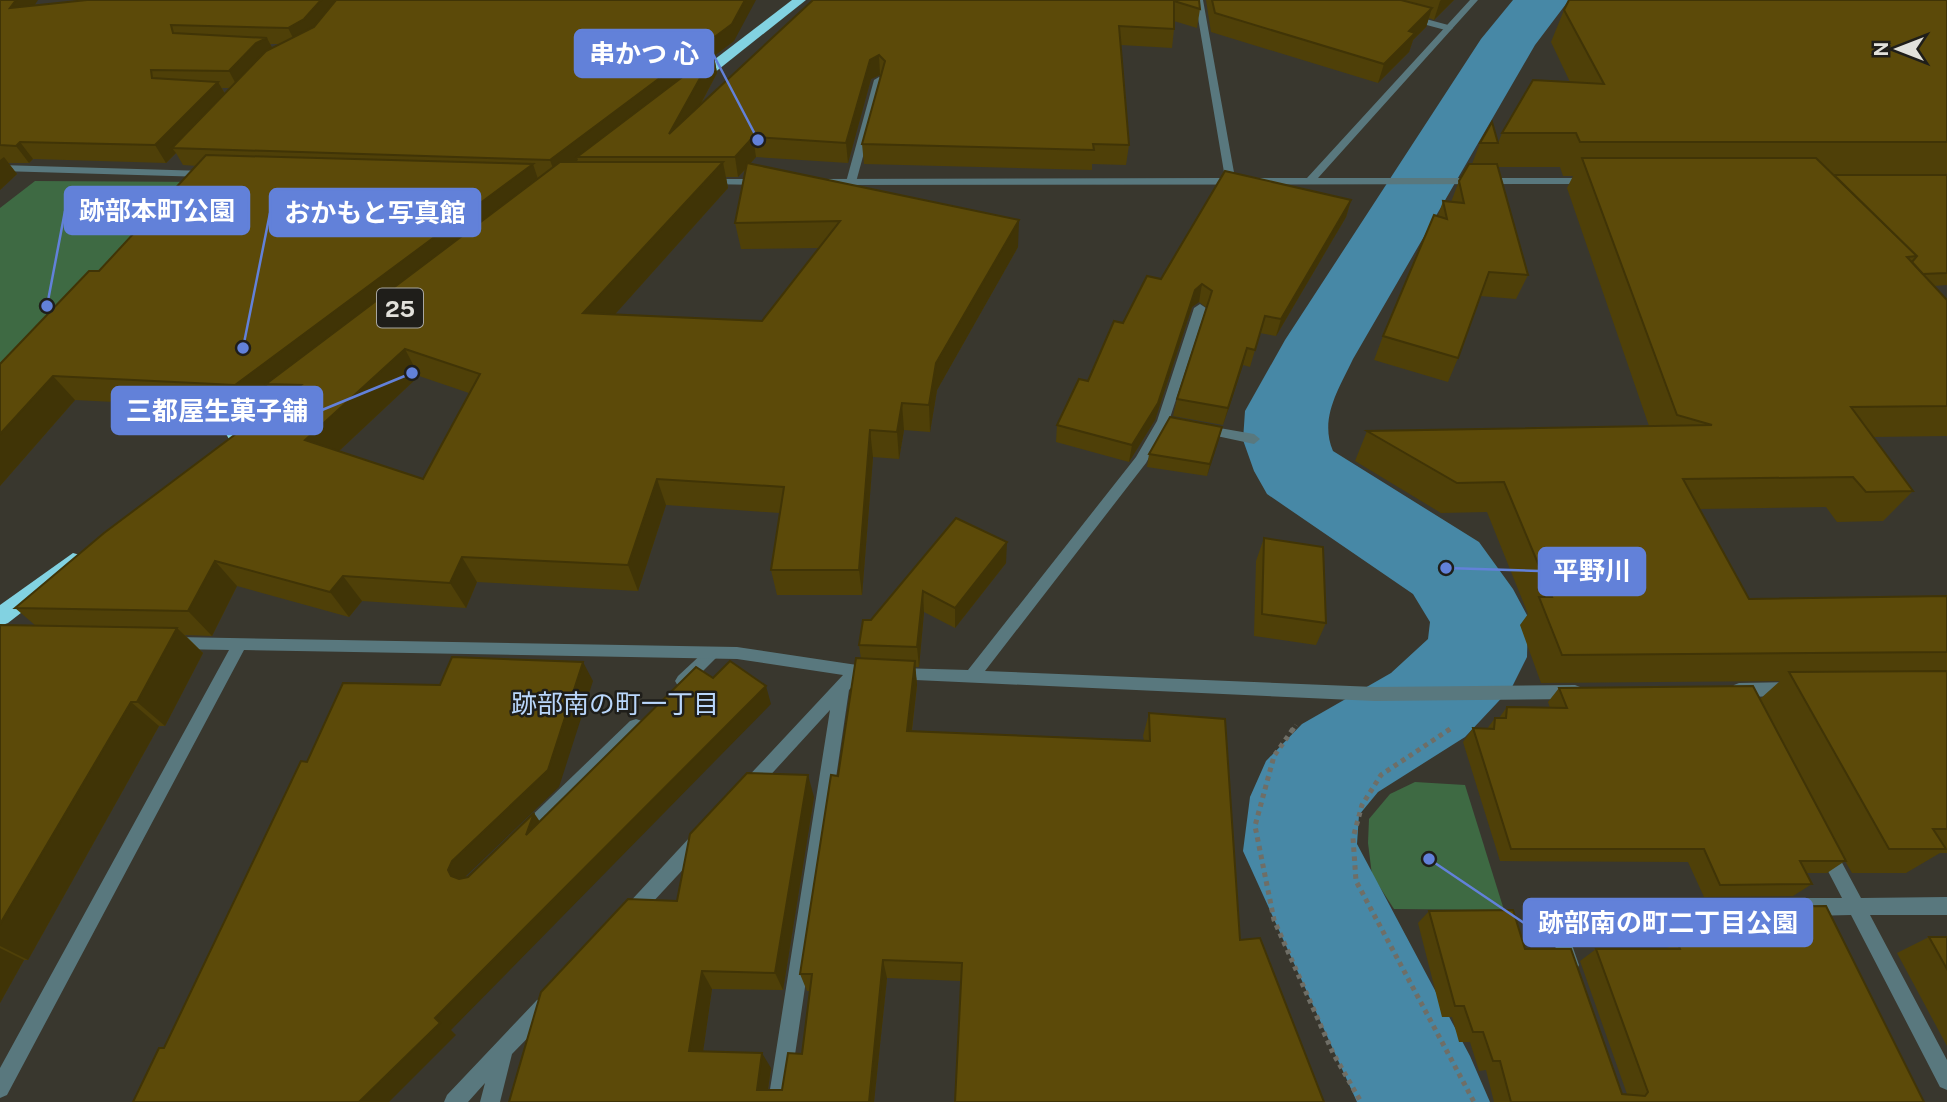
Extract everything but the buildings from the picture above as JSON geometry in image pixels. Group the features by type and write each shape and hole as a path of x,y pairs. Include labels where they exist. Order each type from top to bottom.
{"highway":[{"path":"679,93 800,0"},
{"path":"217,449 315,373"},
{"path":"0,617 87,550"}],"street":[{"path":"1199,0 1230,180"},
{"path":"1310,181 1474,0"},
{"path":"1397,13 1449,28"},
{"path":"851,182 879,80"},
{"path":"166,173 175,163"},
{"path":"0,168 220,174"},
{"path":"810,182 1604,181"},
{"path":"699,183 782,182"},
{"path":"973,675 1141,460 1176,423 1200,308"},
{"path":"1176,423 1254,439"},
{"path":"160,643 737,653 849,679 973,675 1320,691 1595,691"},
{"path":"0,1088 240,644"},
{"path":"672,691 712,653"},
{"path":"739,797 849,679"},
{"path":"778,1102 849,679"},
{"path":"1717,690 1747,696 1798,689"},
{"path":"513,845 652,710"},
{"path":"616,929 710,828"},
{"path":"1818,834 1947,1080"},
{"path":"1577,987 1551,910 1947,906"},
{"path":"454,1102 560,990"},
{"path":"490,1102 503,1051"}],"path":[{"path":"1320,691 1274,756 1255,826 1274,920 1333,1053 1361,1102"},
{"path":"1474,1102 1356,881 1353,838 1362,805 1381,775 1421,751 1462,721 1487,693"}],"green space":[{"path":"35,181 213,182 0,404 0,208"},
{"path":"1415,782 1465,785 1504,910 1394,909 1372,875 1368,843 1369,819 1390,794"}],"waterway":[{"path":"1424,1102 1300,851 1305,797 1340,758 1428,705 1477,657 1479,617 1446,568 1298,471 1286,440 1287,411 1313,359 1510,39 1542,0"}],"place":[{"name":"串かつ 心","path":"758,140"},
{"name":"跡部本町公園","path":"47,306"},
{"name":"おかもと写真館","path":"243,348"},
{"name":"三都屋生菓子舗","path":"412,373"},
{"name":"平野川","path":"1446,568"},
{"name":"跡部南の町二丁目公園","path":"1429,859"}],"district":[{"name":"跡部南の町一丁目","path":"615,703"}]}
